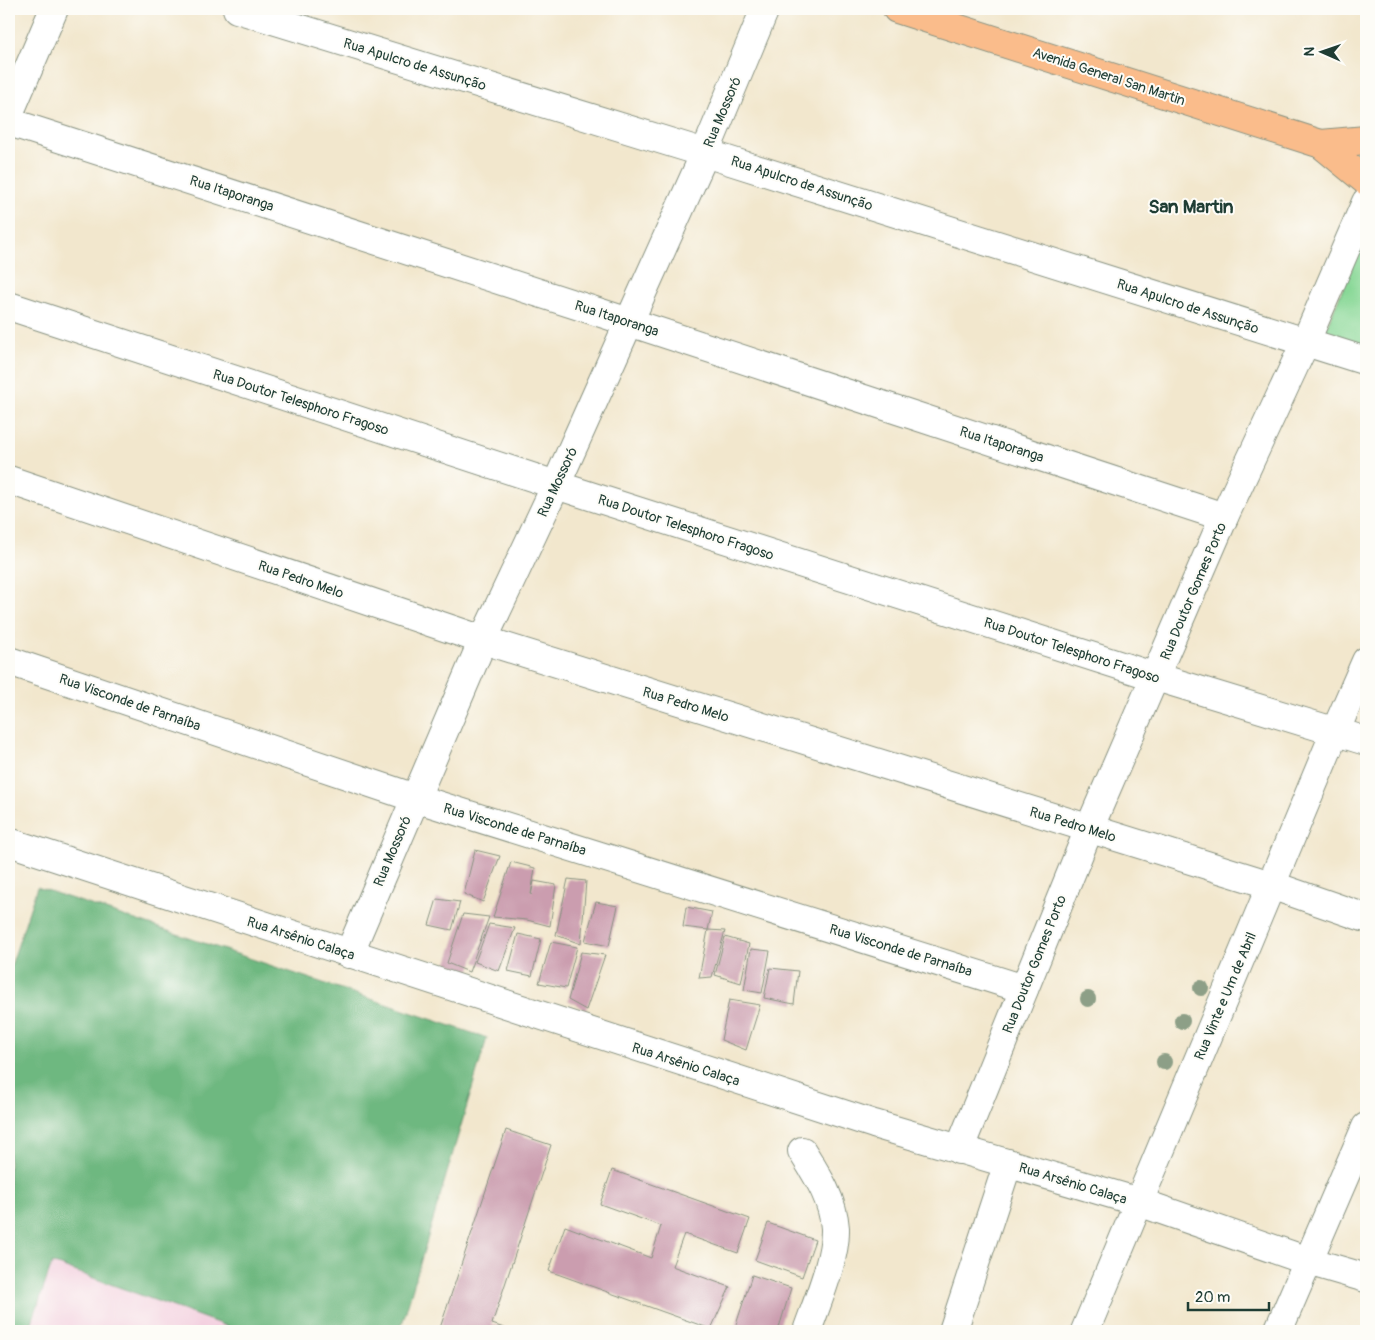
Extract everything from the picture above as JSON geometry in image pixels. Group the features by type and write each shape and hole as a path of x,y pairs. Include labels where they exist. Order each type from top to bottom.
{"main road":[{"name":"Avenida General San Martin","path":"898,9 1321,144 1366,181"},
{"name":"Avenida General San Martin","path":"1321,144 1366,140"}],"street":[{"path":"9,114 54,9"},
{"name":"Rua Apulcro de Assunção","path":"237,9 705,153 1366,361"},
{"name":"Rua Mossoró","path":"348,954 483,640 630,322 705,153 765,9"},
{"name":"Rua Itaporanga","path":"9,122 630,322 1224,517"},
{"name":"Rua Doutor Gomes Porto","path":"959,1150 1089,829 1224,517 1305,343 1366,202"},
{"name":"Rua Doutor Telesphoro Fragoso","path":"9,306 556,485 1156,677 1366,741"},
{"name":"Rua Pedro Melo","path":"9,480 483,640 1271,885 1366,918"},
{"name":"Rua Visconde de Parnaíba","path":"9,661 415,798 1024,989"},
{"name":"Rua Vinte e Um de Abril","path":"1085,1331 1366,661"},
{"name":"Rua Arsênio Calaça","path":"9,842 864,1121 1139,1202 1308,1261 1366,1278"},
{"path":"1278,1331 1366,1127"},
{"path":"802,1151 821,1181 835,1228 832,1257 807,1331"},
{"path":"953,1331 1008,1163"}],"shaded area":[{"path":"52,1263 240,1331 29,1331"}],"green space":[{"path":"1366,235 1366,348 1338,339 1326,328"},
{"path":"37,887 487,1038 400,1331 240,1331 52,1263 29,1331 9,1331 9,972"}],"building":[{"path":"475,850 500,856 483,902 464,894"},
{"path":"511,862 535,868 531,895 534,881 556,885 550,926 527,920 493,917"},
{"path":"568,879 586,881 581,944 556,935"},
{"path":"437,899 460,902 452,930 429,925"},
{"path":"596,902 618,906 609,946 585,941"},
{"path":"686,907 712,912 708,930 683,927"},
{"path":"463,914 489,917 469,972 447,963"},
{"path":"489,924 515,928 499,971 475,962"},
{"path":"708,930 725,931 712,977 699,978"},
{"path":"518,934 541,939 532,976 508,971"},
{"path":"725,937 749,944 741,983 715,975"},
{"path":"551,942 577,947 566,988 539,983"},
{"path":"751,949 770,951 762,993 744,990"},
{"path":"581,952 605,955 586,1010 568,1000"},
{"path":"770,968 798,971 794,1004 764,998"},
{"path":"729,1000 760,1005 746,1050 721,1040"},
{"path":"506,1130 551,1145 492,1324 513,1331 439,1331"},
{"path":"612,1170 750,1219 738,1253 684,1234 672,1266 730,1287 711,1329 549,1271 565,1226 651,1258 661,1226 600,1204"},
{"path":"768,1223 815,1240 802,1277 755,1260"},
{"path":"752,1275 791,1288 778,1331 734,1331"}],"district":[{"name":"San Martin","path":"1191,206"}]}
